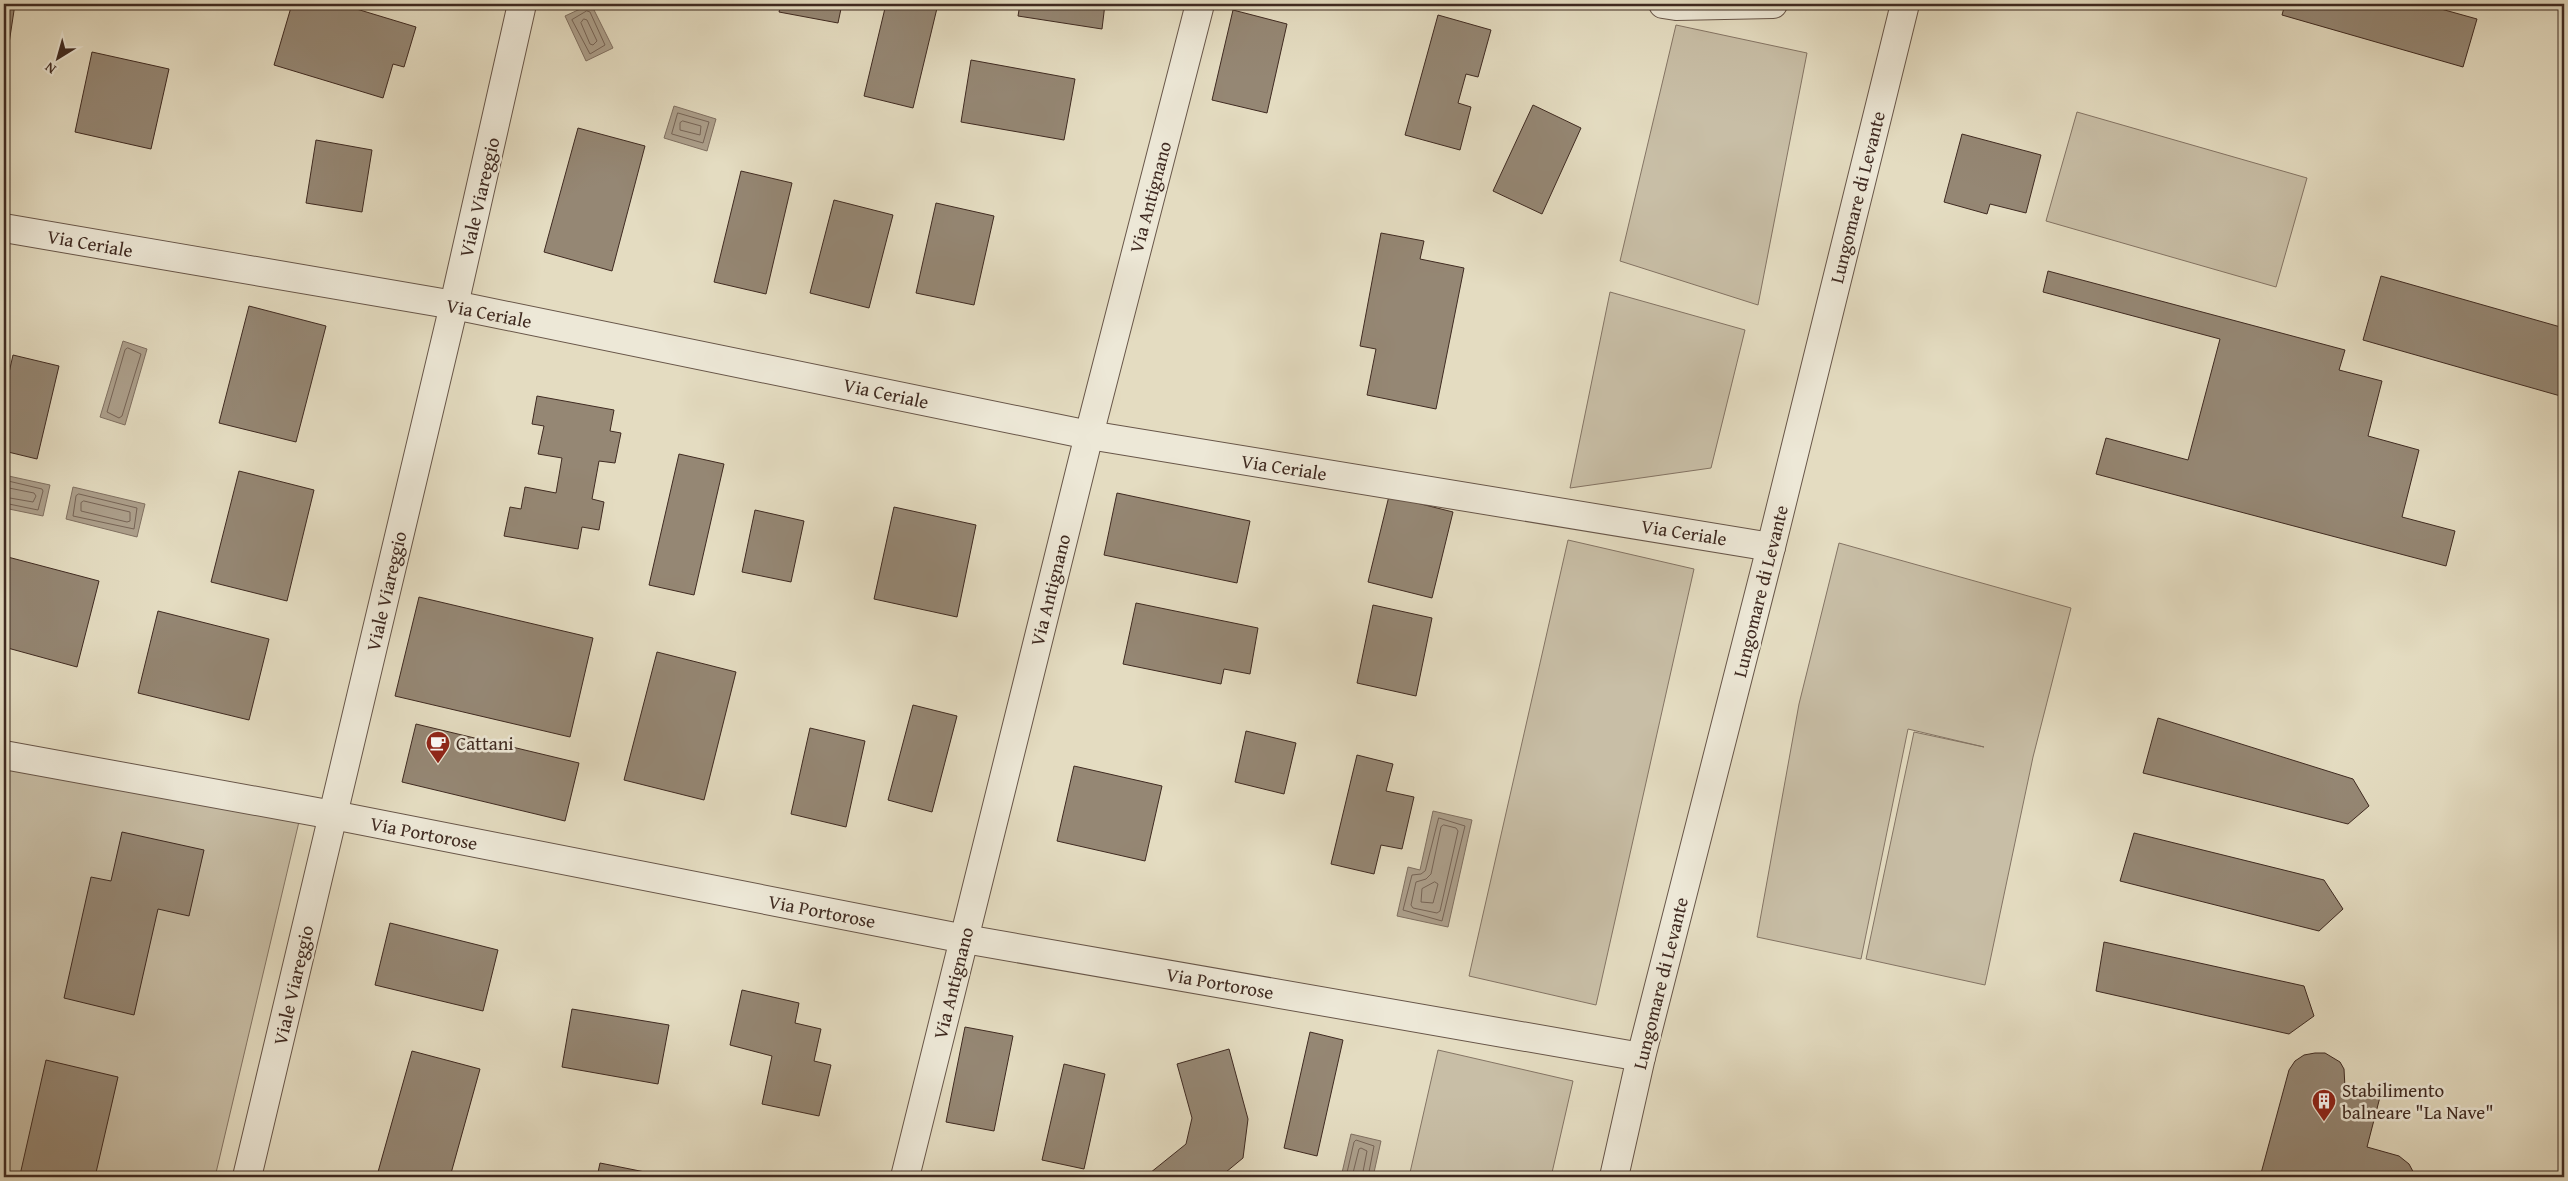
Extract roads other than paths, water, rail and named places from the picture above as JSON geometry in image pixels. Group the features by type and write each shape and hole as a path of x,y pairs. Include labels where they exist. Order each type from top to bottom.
{"street":[{"name":"Viale Viareggio","path":"246,1177 454,305 522,4"},
{"name":"Via Antignano","path":"905,1177 1089,435 1200,4"},
{"path":"1672,4 1773,4"},
{"name":"Lungomare di Levante","path":"1614,1177 1641,1057 1771,547 1905,4"},
{"name":"Via Ceriale","path":"4,228 454,305 1089,435 1771,547"},
{"name":"Via Portorose","path":"4,755 333,815 965,939 1641,1057"}],"water":[{"path":"591,4 613,48 586,61 565,16"},
{"path":"674,106 716,119 707,151 664,138"},
{"path":"123,341 147,349 125,425 100,417"},
{"path":"4,475 50,485 43,516 4,508"},
{"path":"73,487 145,504 137,537 66,519"},
{"path":"1433,811 1472,820 1448,927 1397,916 1408,867 1420,870"},
{"path":"1351,1134 1381,1141 1373,1177 1341,1177"}],"place":[{"name":"Cattani","path":"438,764"},
{"name":"Stabilimento balneare \"La Nave\"","path":"2324,1122"}]}
